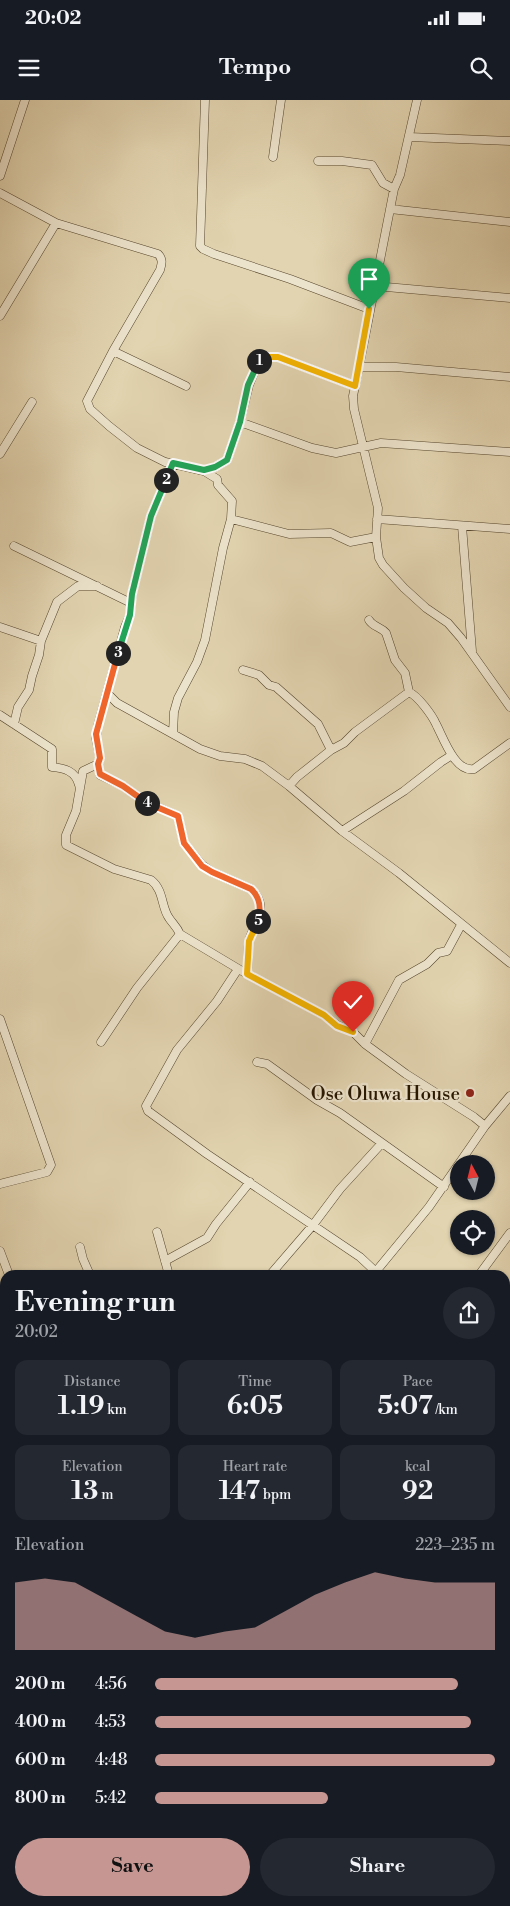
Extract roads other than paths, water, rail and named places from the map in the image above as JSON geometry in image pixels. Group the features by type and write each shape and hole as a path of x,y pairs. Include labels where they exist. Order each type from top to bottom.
{"street":[{"path":"0,176 25,100"},
{"path":"205,100 200,246 214,254 290,279 369,309"},
{"path":"273,157 282,100"},
{"path":"417,100 400,175 394,189 369,309 355,386 354,409 378,508 376,537 378,552 383,566 426,608 448,623 472,651 510,707"},
{"path":"409,137 510,142"},
{"path":"318,161 342,161 372,165 383,183 394,189"},
{"path":"0,193 56,223 158,254 162,258 160,270 113,351 87,402 88,406 109,426 138,448 165,462 204,470 215,476 218,485 232,500 231,519 223,548 205,640 197,662 175,705 173,733"},
{"path":"390,209 510,222"},
{"path":"0,316 56,223"},
{"path":"375,286 510,298"},
{"path":"113,351 186,386"},
{"path":"204,470 215,467 227,460 240,422 248,385 259,361 265,357 278,357 355,386"},
{"path":"358,367 396,367 510,377"},
{"path":"0,454 32,402"},
{"path":"240,422 303,445 336,453 381,443 510,452"},
{"path":"173,463 151,516 131,603 130,615 125,627 96,734 100,758 98,764 100,774 123,786 144,801 178,816 184,843 202,866 255,892 260,906 256,928 249,941 247,974"},
{"path":"231,519 290,534 331,533 350,542 376,537"},
{"path":"377,519 510,529"},
{"path":"462,526 472,651"},
{"path":"14,546 131,603"},
{"path":"14,724 18,707 29,690 41,641 57,602 78,586 97,586"},
{"path":"368,620 372,625 386,633 395,660 405,673 409,692 418,698 436,722 452,756 464,768 474,769 510,743"},
{"path":"0,627 41,641"},
{"path":"243,670 259,675 269,684 276,687 318,724 332,750"},
{"path":"289,786 297,777 409,692"},
{"path":"107,693 116,703 200,749 220,756 254,762 262,766 289,786 342,831 399,873 510,964"},
{"path":"0,715 49,746 52,749 52,767 66,768 77,777 80,790"},
{"path":"342,831 404,791 441,762 452,756"},
{"path":"98,764 83,771 76,811 66,836 66,845 114,869 154,882 163,898 169,918 177,926 180,934 238,969 324,1015 337,1026 353,1032 365,1044 406,1074 485,1126"},
{"path":"365,1044 399,980 427,964 438,953 447,951 462,925"},
{"path":"101,1042 141,983 152,972 180,934"},
{"path":"238,969 217,1001 177,1050 146,1106 148,1110 200,1148 360,1257 371,1270"},
{"path":"0,1019 50,1165 47,1172 0,1184"},
{"path":"257,1062 266,1064 317,1100 340,1113 444,1187"},
{"path":"377,1270 444,1187 485,1126 510,1096"},
{"path":"274,1270 313,1225 340,1189 382,1142"},
{"path":"165,1261 207,1238 250,1182"},
{"path":"156,1232 168,1270"},
{"path":"483,1270 510,1233"},
{"path":"80,1246 88,1270"},
{"path":"0,1251 7,1270"}],"place":[{"name":"Ose Oluwa House","path":"470,1093"}]}
